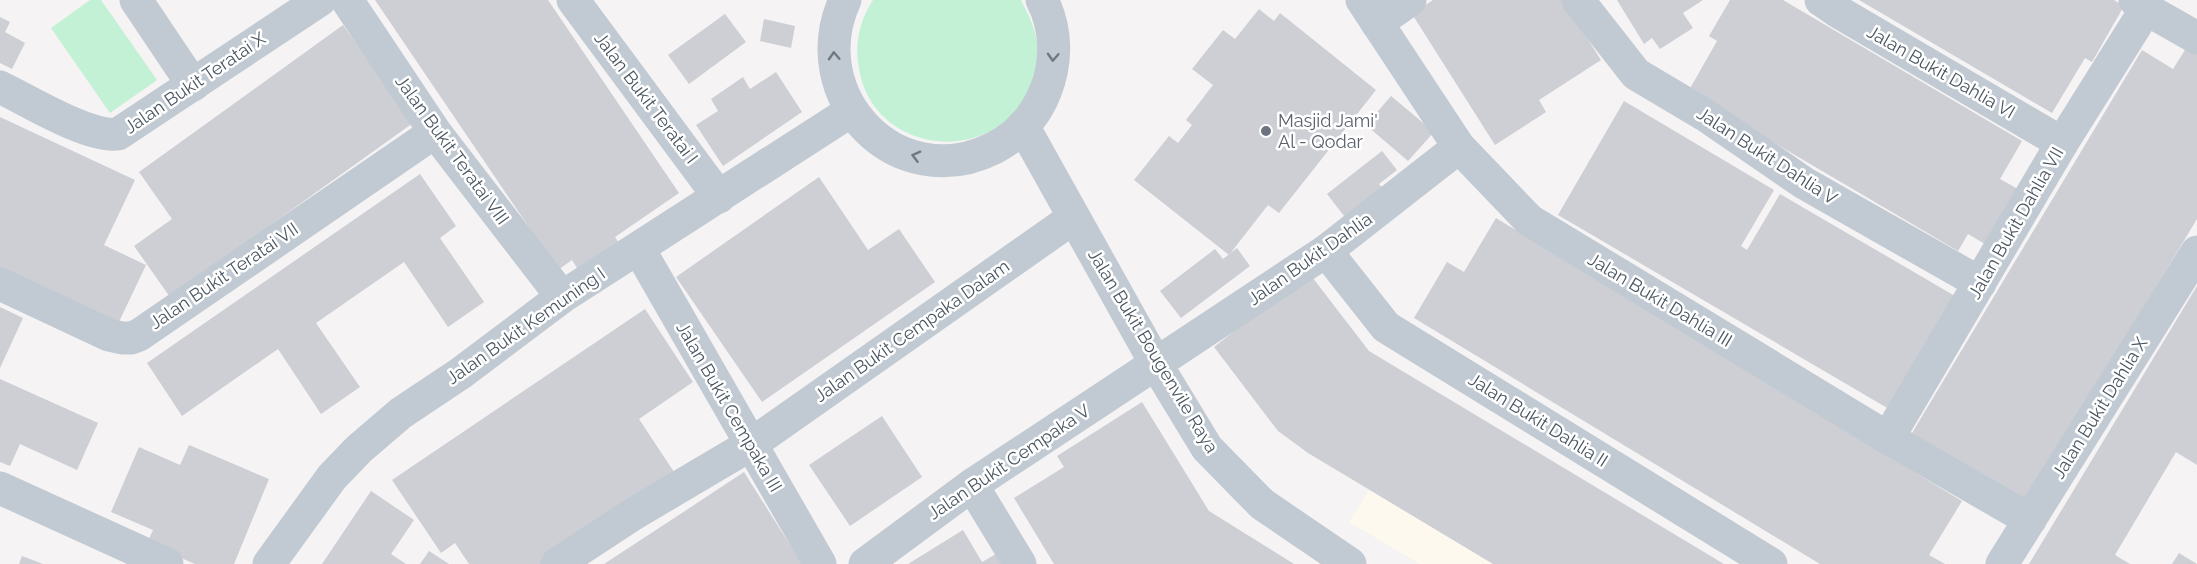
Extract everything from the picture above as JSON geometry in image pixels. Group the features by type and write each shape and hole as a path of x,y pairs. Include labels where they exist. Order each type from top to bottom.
{"street":[{"path":"136,0 193,85"},
{"name":"Jalan Bukit Teratai X","path":"0,87 90,131 107,135 118,134 320,0"},
{"name":"Jalan Bukit Teratai VIII","path":"347,0 435,132 562,297"},
{"name":"Jalan Bukit Teratai I","path":"573,0 719,197"},
{"path":"845,0 838,15 833,40 833,64 840,89 851,111 867,130 887,145 909,155 933,161 958,160 982,154 1005,142 1023,126 1039,106 1049,84 1054,59 1053,34 1042,0"},
{"path":"1370,12 1410,0"},
{"name":"Jalan Bukit Dahlia V","path":"1578,0 1636,74 1705,116 1804,183 1980,283"},
{"name":"Jalan Bukit Dahlia VI","path":"1821,0 2062,143"},
{"path":"2141,4 2197,38"},
{"name":"Jalan Bukit Dahlia VII","path":"1888,438 2141,4"},
{"name":"Jalan Bukit Dahlia III","path":"1370,12 1459,147 1529,220 1888,438 2030,520"},
{"name":"Jalan Bukit Kemuning I","path":"269,564 332,477 359,448 400,413 461,373 562,297 851,111"},
{"name":"Jalan Bukit Bougenvile Raya","path":"1023,126 1156,364 1207,448 1262,504 1350,564"},
{"name":"Jalan Bukit Teratai VII","path":"0,284 109,335 131,338 139,335 435,132"},
{"name":"Jalan Bukit Dahlia","path":"1156,364 1326,251 1459,147"},
{"name":"Jalan Bukit Cempaka Dalam","path":"557,564 635,513 750,445 1073,218"},
{"name":"Jalan Bukit Cempaka III","path":"639,249 820,564"},
{"name":"Jalan Bukit Dahlia II","path":"1326,251 1386,327 1771,564"},
{"name":"Jalan Bukit Dahlia X","path":"2002,564 2197,252"},
{"name":"Jalan Bukit Cempaka V","path":"865,564 972,485 1156,364"},
{"path":"972,485 1020,564"},
{"path":"0,488 167,564"}],"shaded area":[{"path":"1339,401 1612,564 1420,564 1349,522 1369,490 1308,453"}],"green space":[{"path":"90,0 101,0 157,80 110,113 51,28"},
{"path":"873,0 1021,0 1035,32 1037,53 1031,83 1016,110 995,129 970,139 942,142 915,136 891,123 872,102 858,64 861,26"}],"building":[{"path":"375,0 548,0 679,193 615,237 619,243 579,271 572,260 558,270"},
{"path":"1433,0 1563,0 1601,60 1539,100 1546,112 1495,145 1412,14"},
{"path":"1617,0 1703,0 1683,13 1693,28 1660,49 1652,38 1644,44"},
{"path":"1730,0 1783,0 2022,141 2000,179 2018,189 1985,244 1968,234 1958,251 1688,92 1717,41 1709,36"},
{"path":"1859,0 2114,0 2124,6 2092,62 2085,58 2052,113"},
{"name":"Masjid Jami' Al - Qodar","path":"1259,9 1274,21 1280,13 1376,90 1279,213 1268,205 1229,255 1134,180 1169,136 1178,143 1192,125 1186,120 1213,85 1192,69 1223,30 1235,39"},
{"path":"725,14 746,42 689,84 668,55"},
{"path":"0,17 10,22 5,32 25,43 12,69 0,63"},
{"path":"764,19 795,26 791,48 760,41"},
{"path":"343,25 413,123 170,297 134,246 172,219 139,172"},
{"path":"2190,42 2197,46 2197,219 2024,507 1909,438 2142,50 2173,69"},
{"path":"776,72 802,112 723,166 696,125 718,111 711,99 743,77 750,89"},
{"path":"1391,96 1434,132 1408,161 1366,125"},
{"path":"1624,101 1774,190 1741,246 1747,250 1780,194 1955,296 1889,409 1558,215"},
{"path":"0,117 135,180 104,245 146,265 117,326 0,271"},
{"path":"1382,151 1397,170 1379,184 1386,192 1348,221 1327,194"},
{"path":"420,174 456,226 440,238 484,302 448,327 404,262 316,323 360,387 321,414 278,349 182,416 147,363"},
{"path":"819,177 868,250 899,229 935,282 762,402 676,277"},
{"path":"1496,218 1962,501 1929,555 1945,564 1820,564 1414,318 1447,262 1464,272"},
{"path":"1237,248 1250,266 1181,318 1160,291 1215,249 1223,259"},
{"path":"1309,273 1369,351 1724,564 1493,564 1308,453 1278,431 1214,347"},
{"path":"2197,286 2197,465 2176,452 2115,555 2130,564 2029,564"},
{"path":"0,307 23,318 0,368"},
{"path":"645,309 693,382 639,419 676,475 545,564 469,564 455,543 441,553 392,480"},
{"path":"0,379 98,423 77,470 20,444 10,466 0,462"},
{"path":"1142,402 1209,511 1294,564 1054,564 1014,498 1064,467 1057,456"},
{"path":"882,416 922,477 850,526 809,465"},
{"path":"189,445 269,479 234,564 195,564 147,543 153,530 111,512 139,447 180,465"},
{"path":"744,472 802,564 604,564 688,509"},
{"path":"371,491 414,520 391,554 406,564 322,564"},
{"path":"963,530 982,562 996,554 1002,564 908,564"},
{"path":"429,551 449,564 420,564"},
{"path":"2179,553 2197,564 2172,564"},
{"path":"22,556 43,564 19,564"}],"place":[{"name":"Masjid Jami' Al - Qodar","path":"1266,131"}]}
